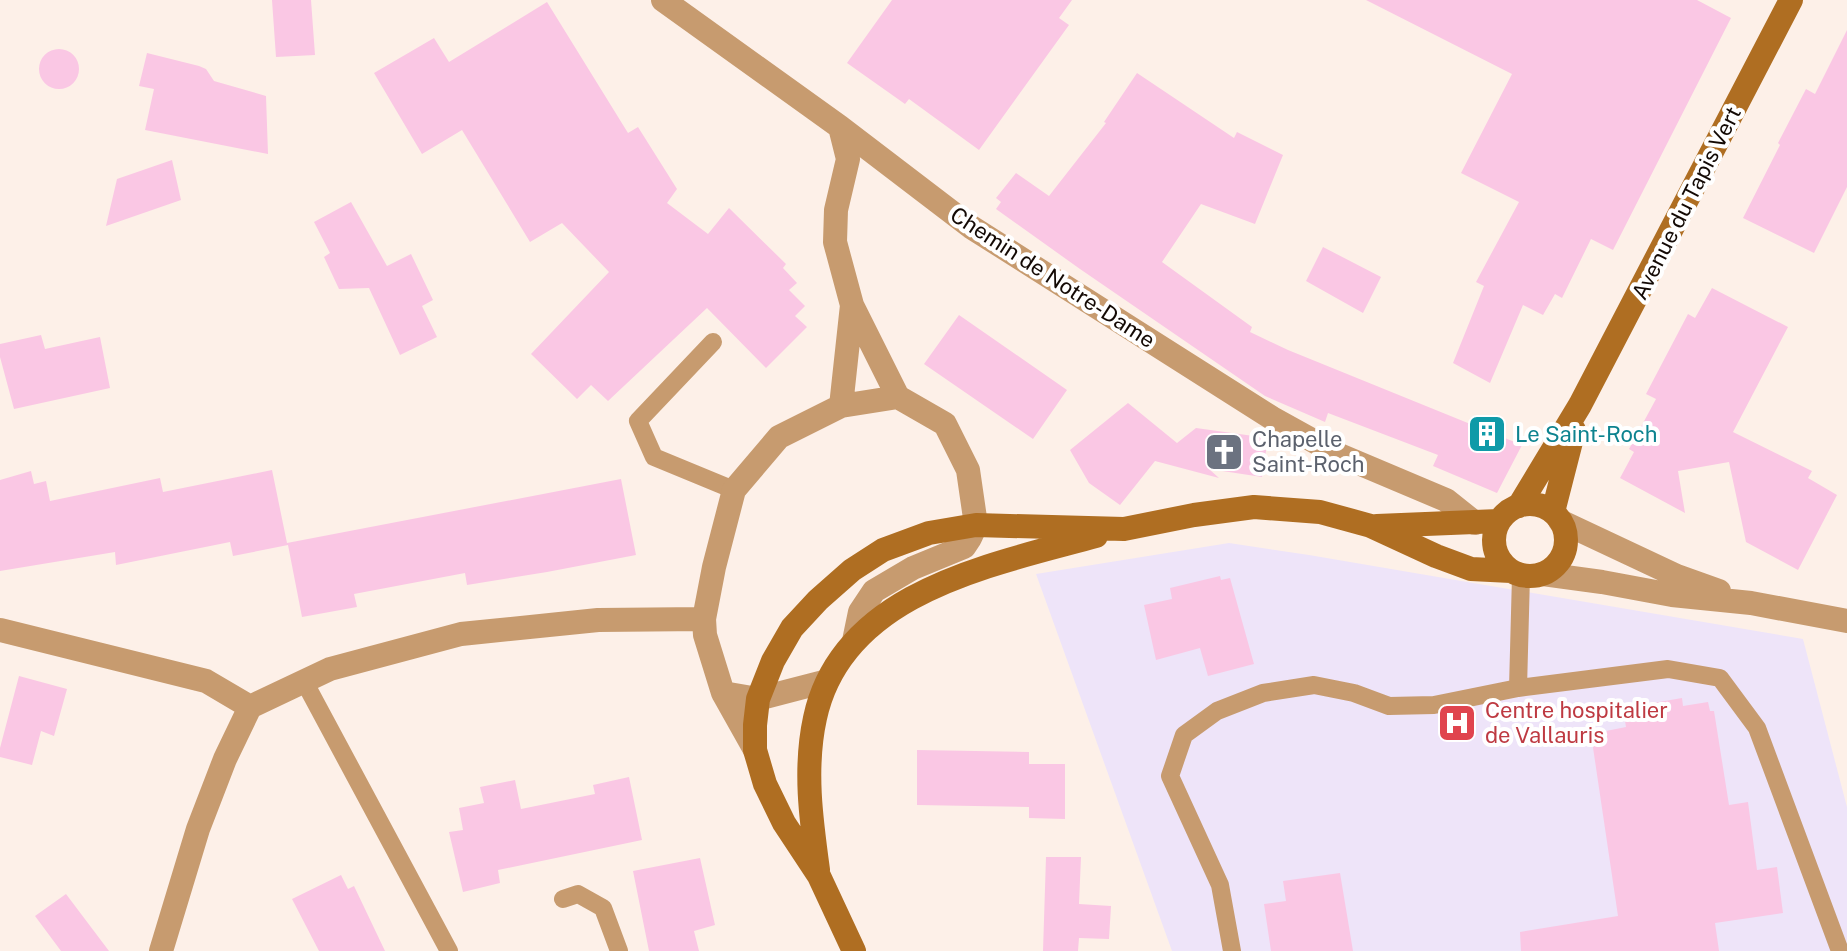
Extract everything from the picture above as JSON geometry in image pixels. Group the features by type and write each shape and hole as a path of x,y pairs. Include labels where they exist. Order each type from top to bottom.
{"main road":[{"name":"Avenue du Tapis Vert","path":"1519,506 1580,405 1791,0"},
{"name":"Avenue du Tapis Vert","path":"1557,516 1580,405"},
{"path":"819,876 810,813 809,762 815,717 827,681 836,663 854,641 880,619 909,598 949,580 995,563 1124,529 1254,507 1320,512 1371,526 1471,569 1525,574 1554,567 1566,545 1565,532 1557,516 1532,504 1508,511 1499,521 1493,542 1502,563 1525,574"},
{"path":"1371,526 1499,521"},
{"path":"854,951 819,876 784,823 765,784 755,750 758,699 773,661 792,628 852,570 883,550 929,533 976,525 1124,529"}],"street":[{"name":"Chemin de Notre-Dame","path":"663,0 840,127 971,227 1272,418 1337,454 1446,500 1475,523"},
{"path":"840,127 848,159 836,210 835,242 852,305 898,397 945,424 968,470 976,525 964,547 913,568 874,591 860,612 854,641"},
{"path":"841,406 852,305"},
{"path":"755,750 723,693 705,635 704,619 714,567 734,490 779,437 841,406 898,397"},
{"path":"1557,516 1677,576 1751,603"},
{"path":"1525,574 1751,603 1847,621"},
{"path":"161,951 198,829 225,759 250,707 330,669 461,634 598,620 704,619"},
{"path":"0,630 206,681 250,707"},
{"path":"723,693 758,699 827,681"}],"lane":[{"path":"713,342 638,421 654,457 734,490"},
{"path":"1518,688 1525,574"},
{"path":"1232,951 1220,885 1170,776 1184,735 1217,711 1263,693 1314,685 1354,693 1389,706 1434,705 1518,688 1668,669 1720,678 1757,728 1840,951"},
{"path":"304,681 449,951"},
{"path":"563,899 578,894 603,908 619,951"}],"shaded area":[{"name":"Centre hospitalier de Vallauris","path":"1229,543 1803,639 1847,807 1847,951 1172,951 1036,574"}],"building":[{"path":"272,0 311,0 315,55 276,57"},
{"path":"892,0 1072,0 1059,18 1069,25 979,150 909,99 905,104 847,63"},
{"path":"1366,0 1697,0 1731,18 1613,250 1591,239 1562,298 1555,294 1543,315 1523,305 1490,383 1453,363 1484,286 1476,282 1519,202 1461,173 1512,74"},
{"path":"547,2 628,133 638,127 677,189 667,203 708,234 729,208 786,264 783,268 797,283 789,290 805,306 795,316 807,327 766,368 707,308 608,401 591,385 577,399 531,354 609,272 562,223 530,242 462,130 422,154 374,73 434,38 449,62"},
{"path":"1847,30 1847,187 1814,253 1743,218 1806,89 1815,94"},
{"path":"59,49 73,55 79,69 73,83 59,89 45,83 39,69 45,55"},
{"path":"147,53 199,66 206,69 214,81 266,96 268,154 145,130 154,89 139,86"},
{"path":"1137,73 1234,138 1237,132 1283,155 1255,224 1201,204 1162,262 1252,327 1250,332 1522,445 1497,493 1433,466 1438,455 1328,413 1325,422 1265,396 996,209 1001,202 996,198 1016,173 1049,196 1106,123"},
{"path":"172,160 181,200 106,226 117,179"},
{"path":"351,202 387,266 411,254 433,300 422,306 437,337 400,355 369,288 339,289 324,257 330,253 314,222"},
{"path":"1323,247 1381,277 1363,313 1306,281"},
{"path":"1712,288 1788,327 1733,432 1812,471 1808,478 1837,495 1798,570 1746,542 1729,462 1678,471 1685,513 1620,478 1634,452 1629,449 1656,399 1646,394 1688,314 1695,318"},
{"path":"959,315 1067,390 1033,439 924,364"},
{"path":"41,335 45,349 100,337 110,388 14,409 0,357 0,344"},
{"path":"1128,403 1177,443 1196,428 1268,438 1262,477 1209,469 1219,478 1155,461 1120,505 1089,483 1070,450"},
{"path":"272,470 287,543 621,479 636,555 467,585 465,573 354,594 357,607 302,617 288,545 233,556 230,542 116,565 115,552 0,571 0,480 31,471 34,484 46,481 50,501 160,478 163,492"},
{"path":"1220,576 1221,580 1230,578 1254,664 1208,676 1200,648 1156,660 1144,605 1172,599 1170,588"},
{"path":"19,676 67,689 54,736 41,731 32,765 0,757"},
{"path":"1682,698 1683,706 1708,702 1710,711 1714,711 1729,805 1748,802 1757,870 1777,867 1783,913 1715,923 1719,951 1521,951 1520,932 1618,916 1591,734 1626,727 1624,715 1636,713 1636,706"},
{"path":"917,750 1029,752 1029,764 1065,764 1065,819 1029,818 1029,807 917,805"},
{"path":"629,777 642,840 498,870 500,883 463,892 449,832 463,830 459,808 484,803 480,787 515,780 521,809 595,794 593,785"},
{"path":"1046,857 1081,857 1079,904 1111,906 1109,939 1079,938 1078,951 1043,951"},
{"path":"700,858 715,925 694,931 699,951 649,951 633,871"},
{"path":"1340,873 1353,951 1271,951 1264,904 1286,901 1283,881"},
{"path":"341,875 348,889 354,886 385,951 319,951 292,899"},
{"path":"66,894 109,951 61,951 35,916"}],"place":[{"name":"Le Saint-Roch","path":"1487,434"},
{"name":"Chapelle Saint-Roch","path":"1224,452"},
{"name":"Centre hospitalier de Vallauris","path":"1457,723"}]}
